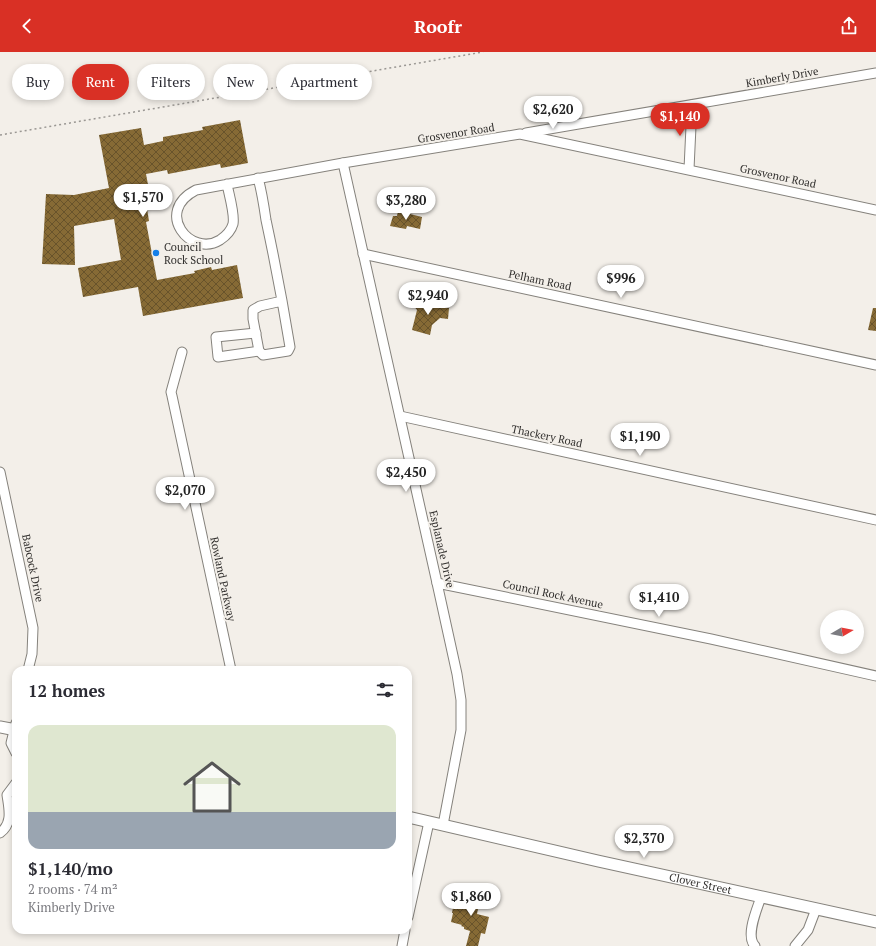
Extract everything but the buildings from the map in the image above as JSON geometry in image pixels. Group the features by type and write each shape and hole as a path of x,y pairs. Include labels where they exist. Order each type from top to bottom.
{"main road":[{"path":"0,727 12,728"},
{"name":"Clover Street","path":"412,818 598,861 876,922"}],"street":[{"name":"Kimberly Drive","path":"520,134 876,73"},
{"path":"689,169 692,105"},
{"name":"Grosvenor Road","path":"227,184 233,223 227,236 213,244 200,244 186,237 178,226 176,213 180,202 186,195 196,190 227,184 258,178 520,134 876,210"},
{"name":"Esplanade Drive","path":"343,164 437,583 457,674 461,700 461,730 443,825"},
{"path":"258,178 282,301 290,347 288,351 263,356 259,352 253,310 260,306 282,301"},
{"name":"Pelham Road","path":"362,254 876,365"},
{"path":"256,333 216,336 218,357 259,352"},
{"name":"Rowland Parkway","path":"182,352 171,392 229,666"},
{"name":"Thackery Road","path":"400,416 876,520"},
{"name":"Babcock Drive","path":"0,472 33,628 32,654 29,666"},
{"name":"Council Rock Avenue","path":"437,583 711,639 876,676"},
{"path":"0,833 4,830 10,816 7,795 12,788"},
{"path":"412,899 429,822"},
{"path":"755,946 750,937 752,924 761,896"},
{"path":"794,946 808,930 816,909"},
{"path":"402,946 404,934"}],"path":[{"path":"0,135 483,52"}],"place":[{"name":"Council Rock School","path":"156,253"}]}
